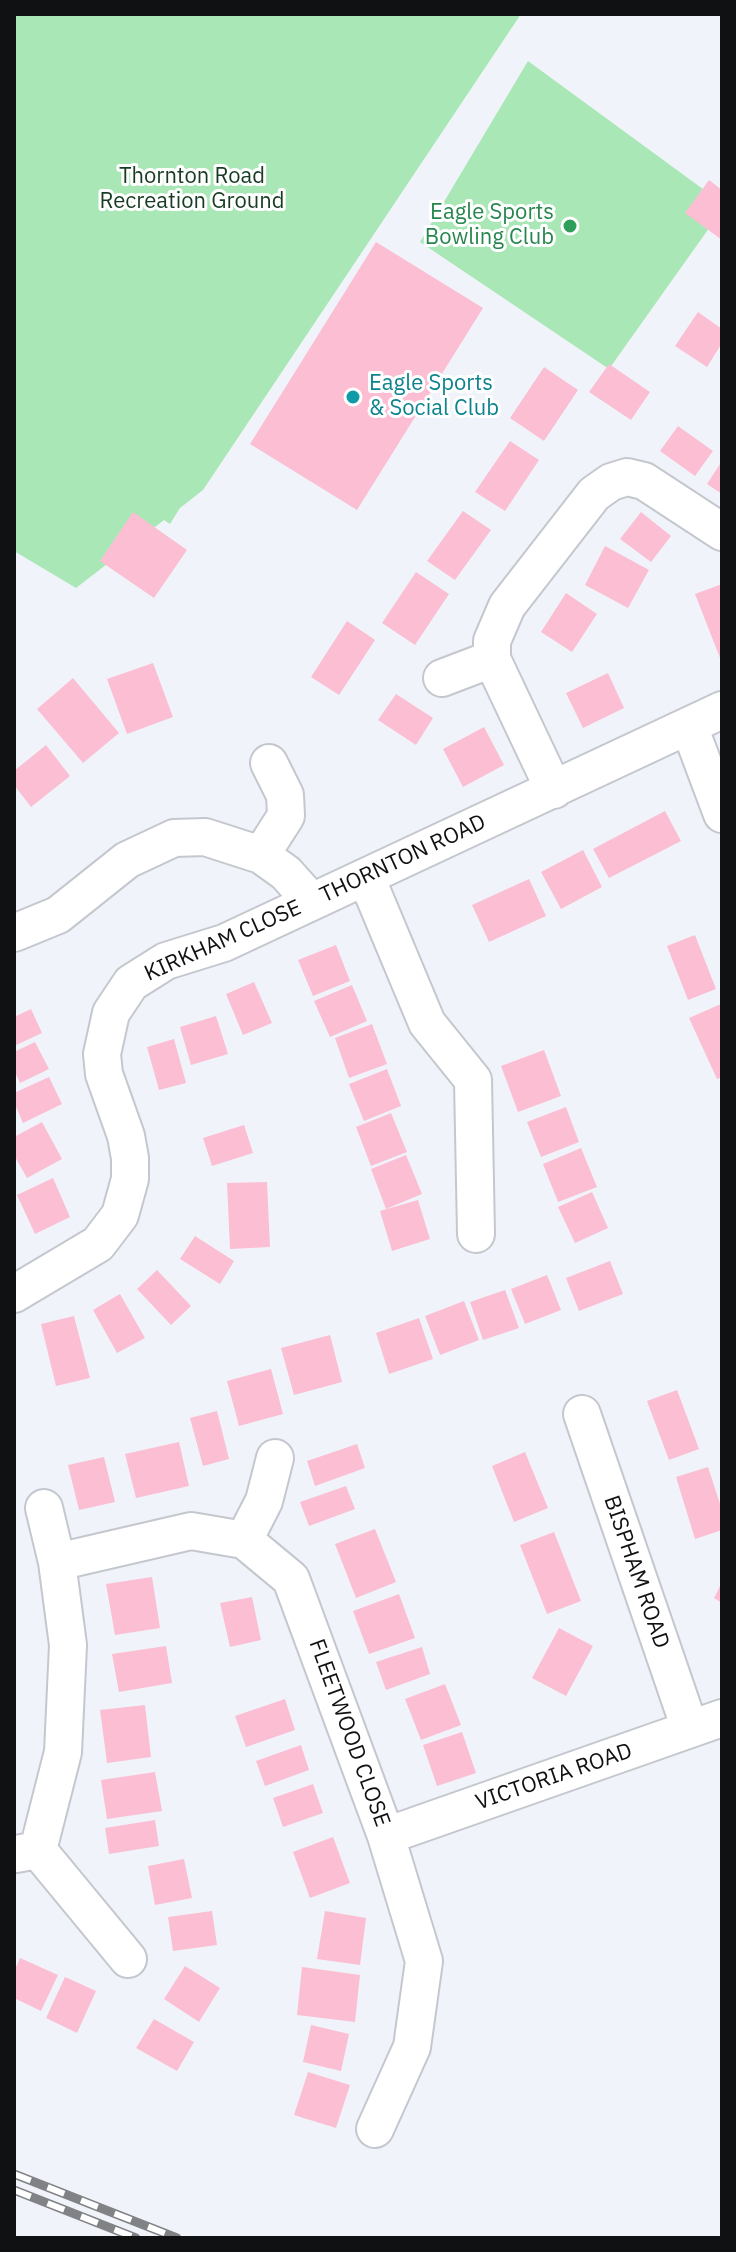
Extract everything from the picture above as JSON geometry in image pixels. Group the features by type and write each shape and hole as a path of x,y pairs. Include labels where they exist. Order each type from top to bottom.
{"street":[{"path":"554,790 492,659 492,641 507,606 594,494 611,482 627,477 644,481 722,532"},
{"path":"442,678 492,659"},
{"name":"THORNTON ROAD","path":"14,933 58,915 127,860 149,847 174,838 205,837 261,855 286,873 311,901 722,710"},
{"path":"689,726 722,814"},
{"path":"261,855 286,816 285,795 269,763"},
{"path":"366,877 427,1023 473,1080 476,1234"},
{"name":"KIRKHAM CLOSE","path":"14,1294 98,1244 120,1215 130,1179 130,1158 104,1074 102,1054 111,1013 119,998 147,971 166,961 224,943 311,901"},
{"name":"BISPHAM ROAD","path":"582,1414 706,1724"},
{"path":"57,1562 191,1531 244,1540 264,1501 275,1458"},
{"path":"44,1508 57,1562 68,1645 63,1752 26,1852 128,1959"},
{"name":"FLEETWOOD CLOSE","path":"244,1540 291,1579 386,1836 424,1961 412,2047 375,2129"},
{"name":"VICTORIA ROAD","path":"386,1836 706,1724"}],"green space":[{"name":"Thornton Road Recreation Ground","path":"14,14 521,14 203,490 180,508 170,524 164,520 76,588 14,551"},
{"name":"Eagle Sports Bowling Club","path":"528,61 722,203 722,210 609,369 420,242"}],"building":[{"path":"709,180 722,190 722,240 685,213"},
{"name":"Eagle Sports & Social Club","path":"376,242 483,308 357,510 250,444"},
{"path":"698,312 722,329 722,343 707,367 675,346"},
{"path":"609,364 650,392 631,420 589,392"},
{"path":"544,367 578,390 544,441 510,418"},
{"path":"678,426 713,451 695,476 660,451"},
{"path":"510,441 539,460 505,511 475,492"},
{"path":"722,461 722,494 707,484"},
{"path":"463,511 491,530 455,580 427,561"},
{"path":"133,512 187,550 154,598 100,561"},
{"path":"641,512 671,536 651,562 620,539"},
{"path":"605,546 649,570 628,608 585,585"},
{"path":"416,572 449,594 415,645 382,623"},
{"path":"722,584 722,663 695,594"},
{"path":"566,593 597,614 572,652 541,632"},
{"path":"347,621 375,640 339,695 311,677"},
{"path":"153,663 173,717 127,734 107,679"},
{"path":"608,673 624,708 583,728 566,693"},
{"path":"73,678 119,733 83,763 37,709"},
{"path":"396,694 433,718 416,745 378,720"},
{"path":"484,727 504,765 463,787 443,749"},
{"path":"46,745 70,776 31,807 14,785 14,771"},
{"path":"665,811 681,841 609,878 593,849"},
{"path":"583,850 602,887 561,909 541,872"},
{"path":"529,879 546,916 489,942 472,905"},
{"path":"695,935 716,989 688,1000 667,946"},
{"path":"336,945 350,981 313,996 298,960"},
{"path":"254,982 272,1023 243,1035 226,994"},
{"path":"352,985 367,1021 330,1037 314,1001"},
{"path":"721,1004 722,1077 717,1079 689,1018"},
{"path":"31,1009 42,1033 14,1046 14,1017"},
{"path":"216,1016 228,1054 191,1065 180,1027"},
{"path":"372,1024 387,1064 349,1078 335,1038"},
{"path":"174,1039 186,1083 159,1090 147,1047"},
{"path":"35,1042 49,1069 20,1083 14,1070 14,1052"},
{"path":"544,1050 561,1096 518,1112 501,1066"},
{"path":"387,1069 401,1106 364,1121 349,1084"},
{"path":"49,1077 62,1104 23,1123 14,1102 14,1093"},
{"path":"566,1107 579,1142 541,1157 527,1122"},
{"path":"391,1113 407,1152 371,1166 356,1127"},
{"path":"42,1122 62,1159 27,1178 14,1155 14,1137"},
{"path":"244,1125 253,1153 212,1166 203,1138"},
{"path":"581,1148 597,1187 558,1202 543,1164"},
{"path":"406,1155 422,1194 386,1209 371,1169"},
{"path":"53,1178 70,1217 35,1234 17,1195"},
{"path":"267,1182 270,1247 230,1249 227,1183"},
{"path":"592,1192 608,1228 575,1243 558,1207"},
{"path":"418,1200 430,1239 392,1251 380,1211"},
{"path":"195,1236 234,1261 220,1284 180,1259"},
{"path":"610,1261 623,1294 579,1311 566,1278"},
{"path":"157,1270 191,1306 171,1325 137,1289"},
{"path":"547,1275 561,1310 525,1324 511,1289"},
{"path":"505,1290 519,1328 483,1340 470,1302"},
{"path":"120,1294 145,1338 117,1353 93,1310"},
{"path":"464,1301 479,1340 440,1355 425,1316"},
{"path":"74,1316 90,1378 56,1386 41,1324"},
{"path":"419,1318 433,1359 389,1374 376,1333"},
{"path":"330,1335 342,1382 294,1395 281,1348"},
{"path":"271,1369 283,1414 239,1426 227,1381"},
{"path":"677,1390 699,1449 669,1460 647,1401"},
{"path":"217,1411 229,1459 203,1466 190,1418"},
{"path":"179,1442 189,1486 136,1498 125,1454"},
{"path":"357,1444 365,1468 315,1486 307,1461"},
{"path":"525,1452 548,1508 514,1522 492,1466"},
{"path":"104,1457 115,1502 79,1510 68,1465"},
{"path":"708,1467 722,1510 722,1530 695,1539 676,1477"},
{"path":"346,1486 355,1509 309,1526 300,1502"},
{"path":"375,1529 396,1582 356,1598 335,1544"},
{"path":"554,1532 581,1601 547,1614 520,1545"},
{"path":"152,1577 160,1628 115,1635 106,1584"},
{"path":"722,1582 722,1603 714,1598"},
{"path":"399,1594 415,1638 369,1654 353,1611"},
{"path":"252,1597 261,1640 230,1647 220,1603"},
{"path":"559,1628 593,1646 566,1696 532,1678"},
{"path":"166,1646 172,1683 119,1692 112,1654"},
{"path":"422,1647 430,1674 386,1690 376,1662"},
{"path":"445,1684 461,1725 421,1740 405,1699"},
{"path":"285,1699 295,1730 246,1747 235,1716"},
{"path":"145,1705 151,1757 107,1763 100,1710"},
{"path":"462,1732 476,1773 437,1786 423,1745"},
{"path":"301,1745 309,1770 265,1786 256,1761"},
{"path":"155,1772 162,1811 107,1819 101,1780"},
{"path":"313,1784 323,1813 283,1827 273,1798"},
{"path":"155,1820 159,1846 109,1854 105,1828"},
{"path":"333,1837 350,1883 310,1898 293,1852"},
{"path":"184,1859 192,1898 155,1905 148,1866"},
{"path":"212,1911 217,1945 173,1951 168,1917"},
{"path":"325,1911 366,1918 360,1965 317,1959"},
{"path":"20,1958 58,1975 41,2011 14,1998 14,1972"},
{"path":"185,1966 220,1988 199,2022 164,1999"},
{"path":"302,1967 360,1975 355,2022 297,2015"},
{"path":"65,1977 96,1991 77,2033 46,2018"},
{"path":"154,2019 194,2042 177,2071 136,2048"},
{"path":"311,2025 349,2034 341,2071 303,2062"},
{"path":"308,2072 350,2085 336,2128 294,2115"}],"railway":[{"path":"14,2174 177,2238"},
{"path":"14,2190 136,2238"}],"place":[{"name":"Eagle Sports Bowling Club","path":"570,226"},
{"name":"Eagle Sports & Social Club","path":"353,397"}]}
